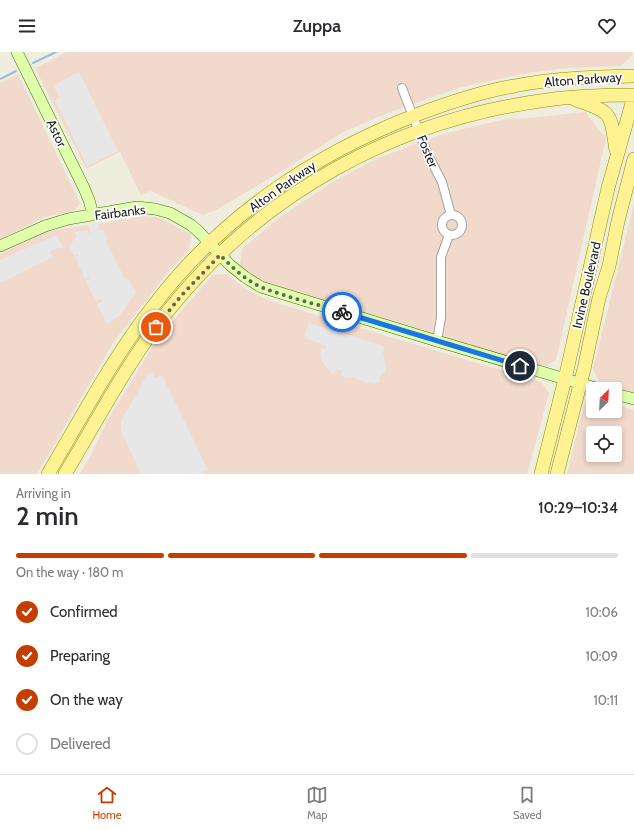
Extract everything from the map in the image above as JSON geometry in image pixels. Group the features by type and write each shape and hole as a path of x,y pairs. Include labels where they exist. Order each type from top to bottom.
{"main road":[{"name":"Alton Parkway","path":"48,474 132,334 169,286 210,244 254,204 310,166 368,135 413,116 475,95 526,84 567,79 634,76"},
{"name":"Alton Parkway","path":"65,474 129,366 145,342 181,296 220,255 262,218 316,180 369,151 419,130 454,119 497,108 548,99 634,96"},
{"name":"Irvine Boulevard","path":"541,474 565,379 617,154 634,96"},
{"path":"568,98 599,108 608,115 617,154"},
{"name":"Irvine Boulevard","path":"557,474 634,159"}],"street":[{"name":"Astor","path":"18,52 90,200 93,215"},
{"name":"Foster","path":"402,88 428,155 442,182 451,215"},
{"name":"Fairbanks","path":"0,246 45,226 68,219 137,207 155,209 170,213 199,232 230,265 245,277 261,286 586,386"},
{"path":"451,215 458,217 462,224 460,231 453,235 449,235 443,230 442,222 451,215"},
{"path":"437,341 441,318 440,257 449,235"},
{"path":"622,396 634,399"}],"shaded area":[{"path":"67,52 633,52 630,58 620,66 566,68 528,73 462,87 390,112 343,132 290,166 216,210 203,215 151,191 141,195 120,152 86,169 35,68"},
{"path":"79,72 118,151 87,166 55,100 60,98 54,85"},
{"path":"18,74 80,203 74,211 45,217 0,239 0,83"},
{"path":"585,112 606,138 556,360 545,367 265,283 240,265 242,249 279,218 331,183 376,159 440,135 471,127 508,119"},
{"path":"634,204 634,393 622,390 622,382 599,382 593,369"},
{"path":"146,216 160,218 191,234 189,250 168,272 113,343 37,474 0,474 0,254 45,232"},
{"path":"98,223 99,230 104,231 107,237 106,241 124,277 130,281 136,293 120,315 107,324 97,304 102,301 101,299 96,302 86,281 90,278 85,279 75,257 79,255 74,256 69,246 76,237 75,232 88,230 90,234 89,225"},
{"path":"56,235 63,247 50,252 53,257 0,283 0,260"},
{"path":"227,274 245,289 273,302 541,382 549,393 527,474 80,474 107,421 151,349 177,316 213,275"},
{"path":"309,323 385,346 383,352 386,371 379,377 381,382 373,384 349,377 348,379 341,376 342,371 336,369 335,374 329,371 322,362 320,355 321,348 326,349 325,345 304,338"},
{"path":"152,372 155,378 162,375 208,470 203,472 204,474 141,474 121,431 121,421 148,374"},
{"path":"586,404 586,418 622,418 622,406 634,410 634,474 567,474 584,405"}],"waterway":[{"path":"33,63 56,52"},
{"path":"0,79 16,71"}],"way so far":[{"path":"156,327 181,296 220,255 245,277 261,286 342,312"}],"route":[{"path":"342,312 520,366"}]}
